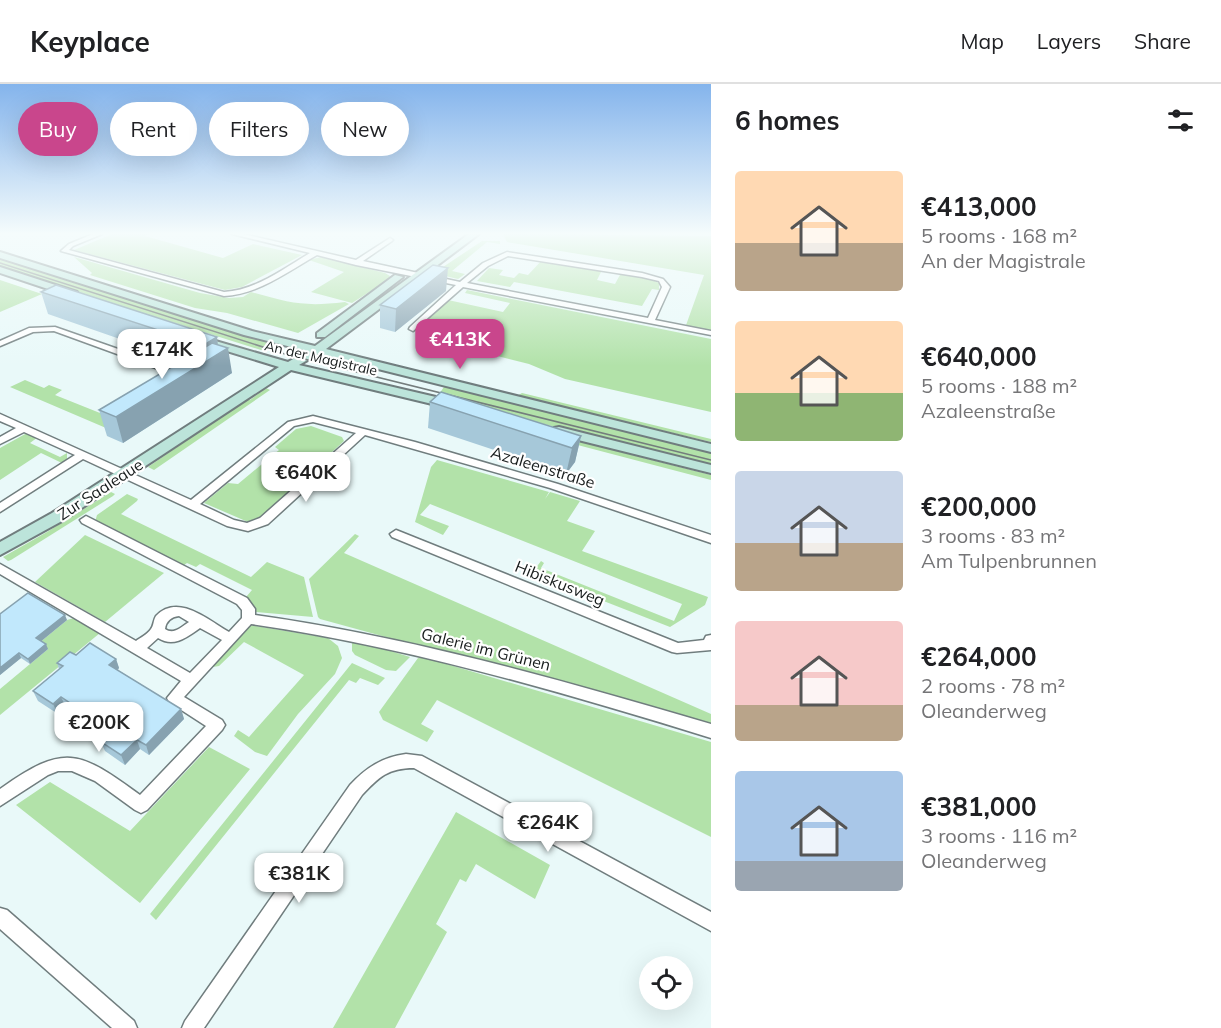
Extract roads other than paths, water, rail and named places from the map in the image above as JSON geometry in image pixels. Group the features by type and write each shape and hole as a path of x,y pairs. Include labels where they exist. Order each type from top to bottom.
{"main road":[{"path":"25,278 83,297"},
{"name":"An der Magistrale","path":"75,278 278,340 711,448"},
{"name":"Zur Saaleaue","path":"197,424 220,398 303,346 397,278"},
{"name":"Zur Saaleaue","path":"0,549 28,535 197,424 317,350 414,278"},
{"path":"278,340 305,337 327,329"},
{"name":"An der Magistrale","path":"192,337 288,367 470,409"},
{"path":"550,429 711,470"}],"street":[{"path":"165,278 224,294 237,294 271,278"},
{"path":"433,278 711,333"},
{"path":"413,329 470,278"},
{"path":"651,321 666,285 654,278"},
{"path":"0,344 32,330 55,329 178,373 173,377"},
{"path":"0,417 231,523 248,527 264,521 364,431"},
{"name":"Azaleenstraße","path":"192,505 291,424 312,419 364,431 554,486 711,539"},
{"path":"0,441 24,428"},
{"path":"0,508 83,455"},
{"path":"0,798 20,783 55,763 71,762 91,768 141,806 217,725 174,698 248,619 249,609 242,601 86,520"},
{"name":"Hibiskusweg","path":"396,534 677,648 709,645 711,640"},
{"path":"0,568 192,681"},
{"path":"136,649 158,630 159,622 170,612 182,611 231,639"},
{"name":"Galerie im Grünen","path":"248,619 316,627 418,650 564,686 711,731"},
{"path":"158,630 167,637 178,636 199,622"},
{"path":"192,1028 356,790 372,773 389,762 416,761 711,922"},
{"path":"0,917 128,1028"}],"tram line":[{"path":"47,278 288,355 711,460"}]}
